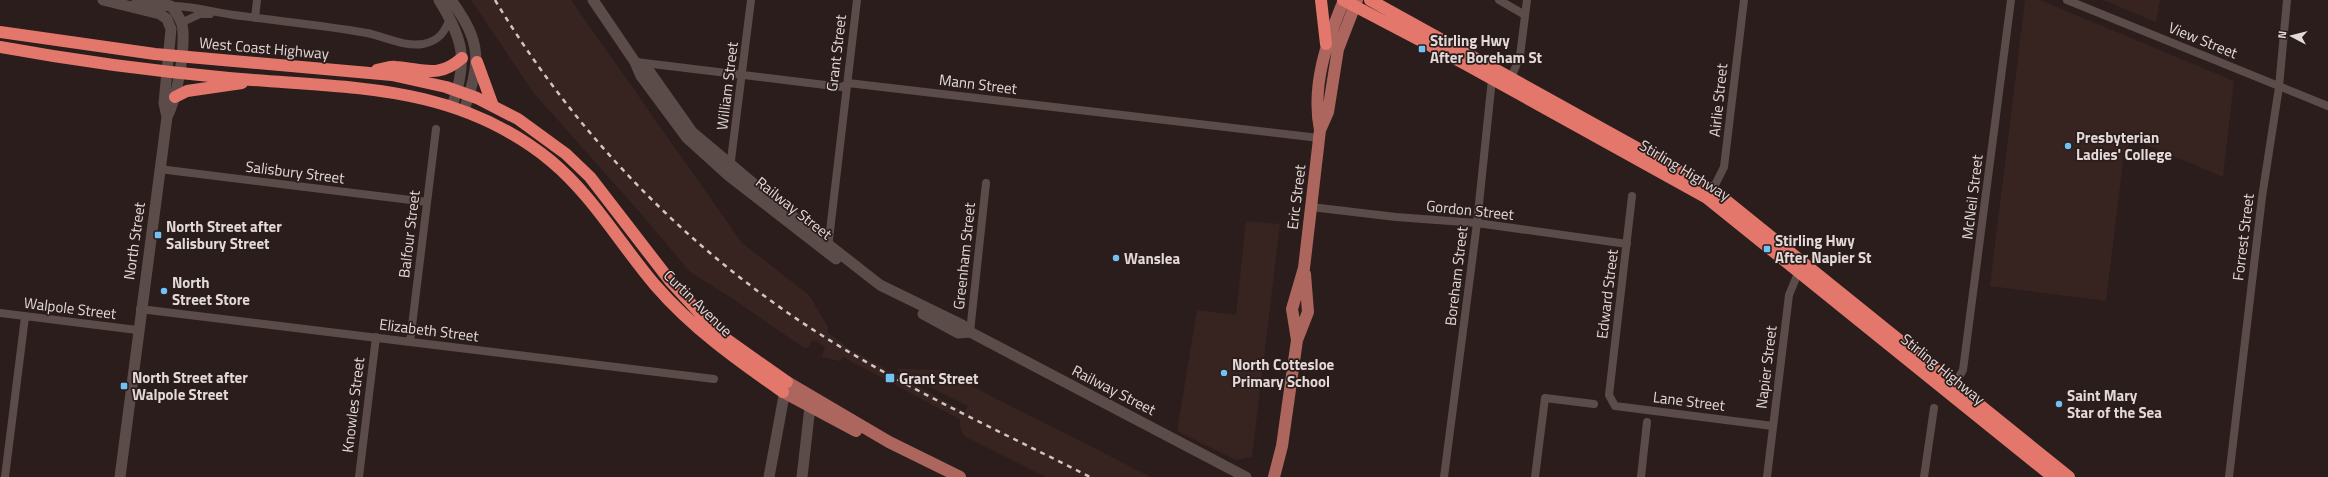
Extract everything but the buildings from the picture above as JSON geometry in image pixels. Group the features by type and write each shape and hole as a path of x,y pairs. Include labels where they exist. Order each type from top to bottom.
{"highway":[{"path":"1321,0 1326,44"},
{"name":"Stirling Highway","path":"1370,0 1509,82 1710,194 1952,390 2053,477"},
{"name":"Stirling Highway","path":"1348,1 1492,84 1509,82"},
{"name":"West Coast Highway","path":"0,32 168,56 364,72 422,81 469,95 518,119"},
{"path":"0,47 173,72 253,80 374,89 412,95 464,110"},
{"path":"364,72 394,67 439,71 450,68 462,58"},
{"path":"477,62 493,106"},
{"path":"175,97 194,89 224,87 253,80"},
{"name":"Curtin Avenue","path":"464,110 506,130 550,160 585,193 656,286 707,338 785,387"},
{"name":"Curtin Avenue","path":"518,119 566,154 590,178 671,282 719,334 785,387"},
{"name":"Stirling Highway","path":"1952,390 2069,477"}],"main road":[{"name":"Eric Street","path":"1320,134 1316,110 1326,44 1348,1"},
{"name":"Eric Street","path":"1274,477 1282,446 1297,340 1292,309 1304,268 1320,134 1328,112 1338,49 1348,1"},
{"name":"Curtin Avenue","path":"785,387 810,402 955,476"},
{"name":"Eric Street","path":"1282,446 1282,477"}],"street":[{"name":"North Street","path":"103,0 160,14 167,19 171,29 168,56 173,72 164,103 166,117 137,330 120,477"},
{"path":"137,0 171,6 187,6 219,13 368,33 403,44 415,44 437,38 445,31 450,18"},
{"path":"255,18 257,0"},
{"path":"440,0 456,32 462,58 463,70 458,91 452,106"},
{"path":"452,0 471,32 477,62 464,110"},
{"name":"Railway Street","path":"593,0 635,62 641,76 687,138 828,248 880,292 958,333 970,332 1248,476"},
{"name":"William Street","path":"730,171 743,75 751,0"},
{"name":"Grant Street","path":"828,248 858,0"},
{"path":"1500,0 1525,15"},
{"path":"1509,82 1520,56 1527,0"},
{"name":"Airlie Street","path":"1710,194 1724,167 1744,0"},
{"name":"McNeil Street","path":"1952,390 1961,377 1964,363 2012,0"},
{"name":"View Street","path":"2067,0 2328,106"},
{"name":"Forrest Street","path":"2229,477 2262,197 2279,87 2287,0"},
{"path":"166,117 175,97 173,72 181,57 183,30 181,23 171,6"},
{"path":"181,23 200,14 219,13"},
{"name":"Mann Street","path":"635,62 842,87 848,83 1320,134"},
{"name":"Boreham Street","path":"1444,477 1477,223 1492,84"},
{"name":"Balfour Street","path":"410,342 436,129"},
{"name":"Salisbury Street","path":"159,169 427,202"},
{"name":"Greenham Street","path":"970,332 986,183"},
{"name":"Edward Street","path":"1609,395 1632,196"},
{"name":"Gordon Street","path":"1311,206 1396,217 1477,223 1627,244"},
{"name":"Napier Street","path":"1767,477 1789,296 1802,268"},
{"name":"Elizabeth Street","path":"140,309 714,379"},
{"name":"Walpole Street","path":"0,313 137,330"},
{"path":"5,477 25,317"},
{"name":"Knowles Street","path":"359,477 376,337"},
{"path":"769,477 785,387"},
{"name":"Lane Street","path":"1609,395 1615,406 1773,426"},
{"path":"1534,477 1545,398 1594,404"},
{"path":"802,477 810,402"},
{"path":"1924,477 1934,408"},
{"path":"1640,477 1647,422"}],"shaded area":[{"path":"471,0 571,0 742,243 809,295 828,327 828,333 844,344 844,346 965,412 968,406 898,371 898,369 940,370 1151,477 1046,477 964,436 959,425 961,420 843,357 840,361 822,357 825,347 818,342 813,340 808,348 804,348 733,299 690,272 643,216 533,92"},
{"name":"Presbyterian Ladies' College","path":"2025,0 2040,0 2234,81 2223,177 2133,139 2124,153 2106,301 1990,286"},
{"path":"2103,0 2160,0 2156,22"},
{"name":"North Cottesloe Primary School","path":"1246,221 1280,224 1252,457 1236,460 1177,431 1197,310 1236,315"}],"railway":[{"path":"495,0 526,49 560,96 597,141 636,184 721,263 767,298 815,331 882,371 1090,477"}],"place":[{"name":"Stirling Hwy After Boreham St","path":"1422,49"},
{"name":"Presbyterian Ladies' College","path":"2068,146"},
{"name":"North Street after Salisbury Street","path":"158,235"},
{"name":"Stirling Hwy After Napier St","path":"1767,249"},
{"name":"Wanslea","path":"1116,258"},
{"name":"North Street Store","path":"164,291"},
{"name":"North Cottesloe Primary School","path":"1224,373"},
{"name":"Grant Street","path":"890,378"},
{"name":"North Street after Walpole Street","path":"124,386"},
{"name":"Saint Mary Star of the Sea","path":"2059,404"}]}
